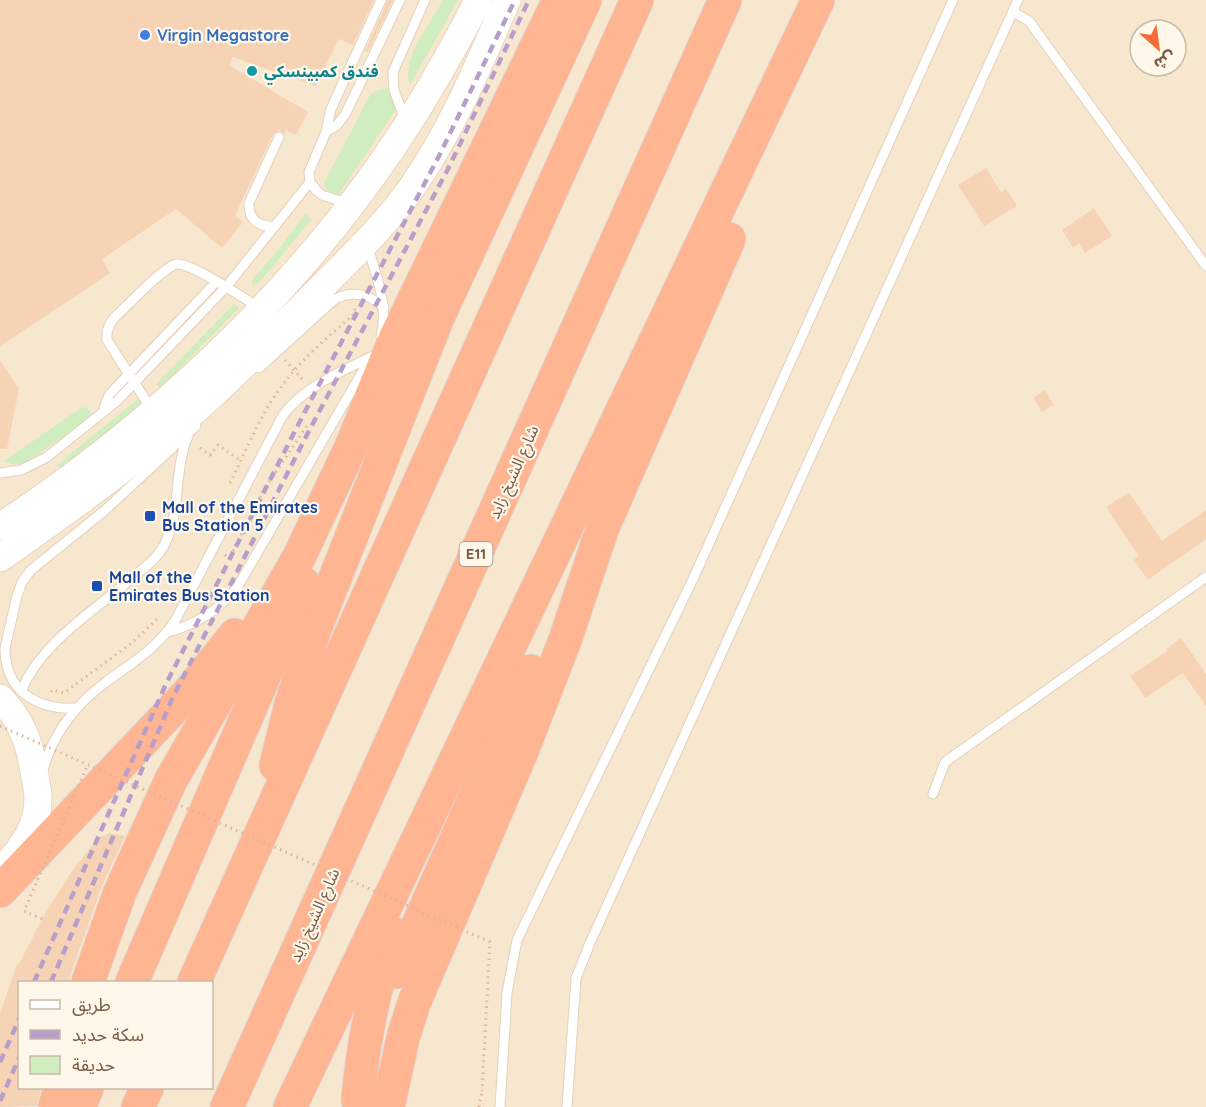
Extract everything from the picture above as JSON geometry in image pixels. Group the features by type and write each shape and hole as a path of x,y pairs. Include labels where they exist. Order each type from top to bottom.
{"highway":[{"path":"88,981 120,892 171,780 298,557 351,447 395,339 560,0"},
{"path":"267,820 281,743 302,666 438,317 585,0"},
{"path":"194,981 637,0"},
{"name":"شارع الشيخ زايد","path":"227,1107 725,0"},
{"path":"762,101 798,0"},
{"path":"368,1105 361,1065 373,996 393,929 406,896 553,576 566,542 587,464 602,423 762,101 818,0"},
{"path":"368,1105 399,1055 414,1004 522,752 565,640 603,527 748,194 837,0"},
{"path":"132,981 339,505 381,421 438,317"},
{"path":"0,891 182,699 227,646 271,582 351,447"},
{"path":"290,1107 576,506"},
{"path":"55,1107 60,1089"},
{"path":"79,1107 87,1089"},
{"path":"138,1107 147,1089"}],"street":[{"path":"0,527 44,490 154,412 262,309 351,205 407,126 454,47 478,0"},
{"path":"0,558 98,488 193,411 238,370 367,242 412,187 448,131 507,0"},
{"path":"367,242 364,225 368,209 435,110 448,80 454,47"},
{"path":"0,871 15,856 27,838 33,826 38,799 33,760 10,694"}],"lane":[{"path":"351,205 322,195 310,182 309,172 326,132 331,109 381,0"},
{"path":"326,132 345,116 400,0"},
{"path":"407,126 394,90 393,72 425,0"},
{"path":"500,1107 507,993 516,940 694,577 953,0"},
{"path":"567,1107 576,978 590,943 1018,0"},
{"path":"1013,12 1029,21 1206,266"},
{"path":"275,226 258,224 250,215 249,203 279,137"},
{"path":"0,473 21,470 47,457 112,405 226,287 310,182"},
{"path":"168,632 185,627 208,615 238,586 371,357 383,328 384,307 367,242"},
{"path":"154,412 107,340 106,332 114,318 170,267 177,264 185,265 262,309"},
{"path":"103,411 106,400 216,282"},
{"path":"251,376 335,299 357,294 372,298 384,307"},
{"path":"38,799 49,753 64,722 76,708 107,681 146,655 168,632 276,425 290,406 316,384 371,357"},
{"path":"10,694 10,676 5,657 7,639 22,582 31,570 104,510 208,416"},
{"path":"10,694 50,647 159,554 171,530 182,456 190,432"},
{"path":"933,794 945,762 1206,577"},
{"path":"10,694 28,697 46,705 76,708"}],"path":[{"path":"228,486 265,411 294,370 354,314 355,309"},
{"path":"284,358 304,381"},
{"path":"213,548 230,558 265,488 309,423"},
{"path":"200,448 210,456 218,445 241,461"},
{"path":"46,705 52,690 64,693 133,642 161,615"},
{"path":"0,726 490,942 482,1091 479,1107"},
{"path":"42,919 24,911 87,764"}],"shaded area":[{"path":"0,0 1206,0 1206,1107 0,1107"}],"green space":[{"path":"443,0 458,0 410,85 408,74 413,52"},
{"path":"386,88 393,89 396,109 338,195 328,191 324,185 325,181 369,97 373,92"},
{"path":"305,214 312,219 258,284 253,285 252,280"},
{"path":"234,304 239,308 160,388 156,384"},
{"path":"138,399 142,404 61,470 57,465"},
{"path":"85,407 91,412 87,420 24,464 11,464 4,461 81,408"}],"building":[{"path":"0,0 374,0 353,45 339,39 315,86 233,57 229,65 308,112 296,135 286,130 285,134 279,130 273,134 235,216 243,222 222,248 176,209 102,259 110,273 0,346"},
{"path":"388,0 393,0 368,52 365,51"},
{"path":"986,168 1001,192 1006,189 1017,206 984,226 958,185"},
{"path":"1094,208 1112,236 1085,253 1079,243 1073,248 1062,230"},
{"path":"0,361 19,389 7,449 0,449"},
{"path":"1045,390 1054,405 1042,412 1033,398"},
{"path":"1129,492 1162,541 1206,510 1206,539 1148,580 1134,560 1139,556 1106,507"},
{"path":"1181,638 1206,674 1206,706 1183,673 1145,698 1130,676 1167,651 1166,649"},
{"path":"109,833 125,836 102,886 70,981 18,981 18,1089 41,1089 37,1106 0,1107 0,1014 17,964 71,872 97,839"}],"railway":[{"path":"34,981 166,684 439,156 515,0"},
{"path":"51,981 173,697 311,427 448,169 529,0"},
{"path":"0,1062 18,1022"},
{"path":"0,1101 18,1060"}],"place":[{"name":"Virgin Megastore","path":"145,35"},
{"name":"فندق كمبينسكي","path":"252,71"},
{"name":"Mall of the Emirates Bus Station 5","path":"150,516"},
{"name":"Mall of the Emirates Bus Station","path":"97,586"}]}
